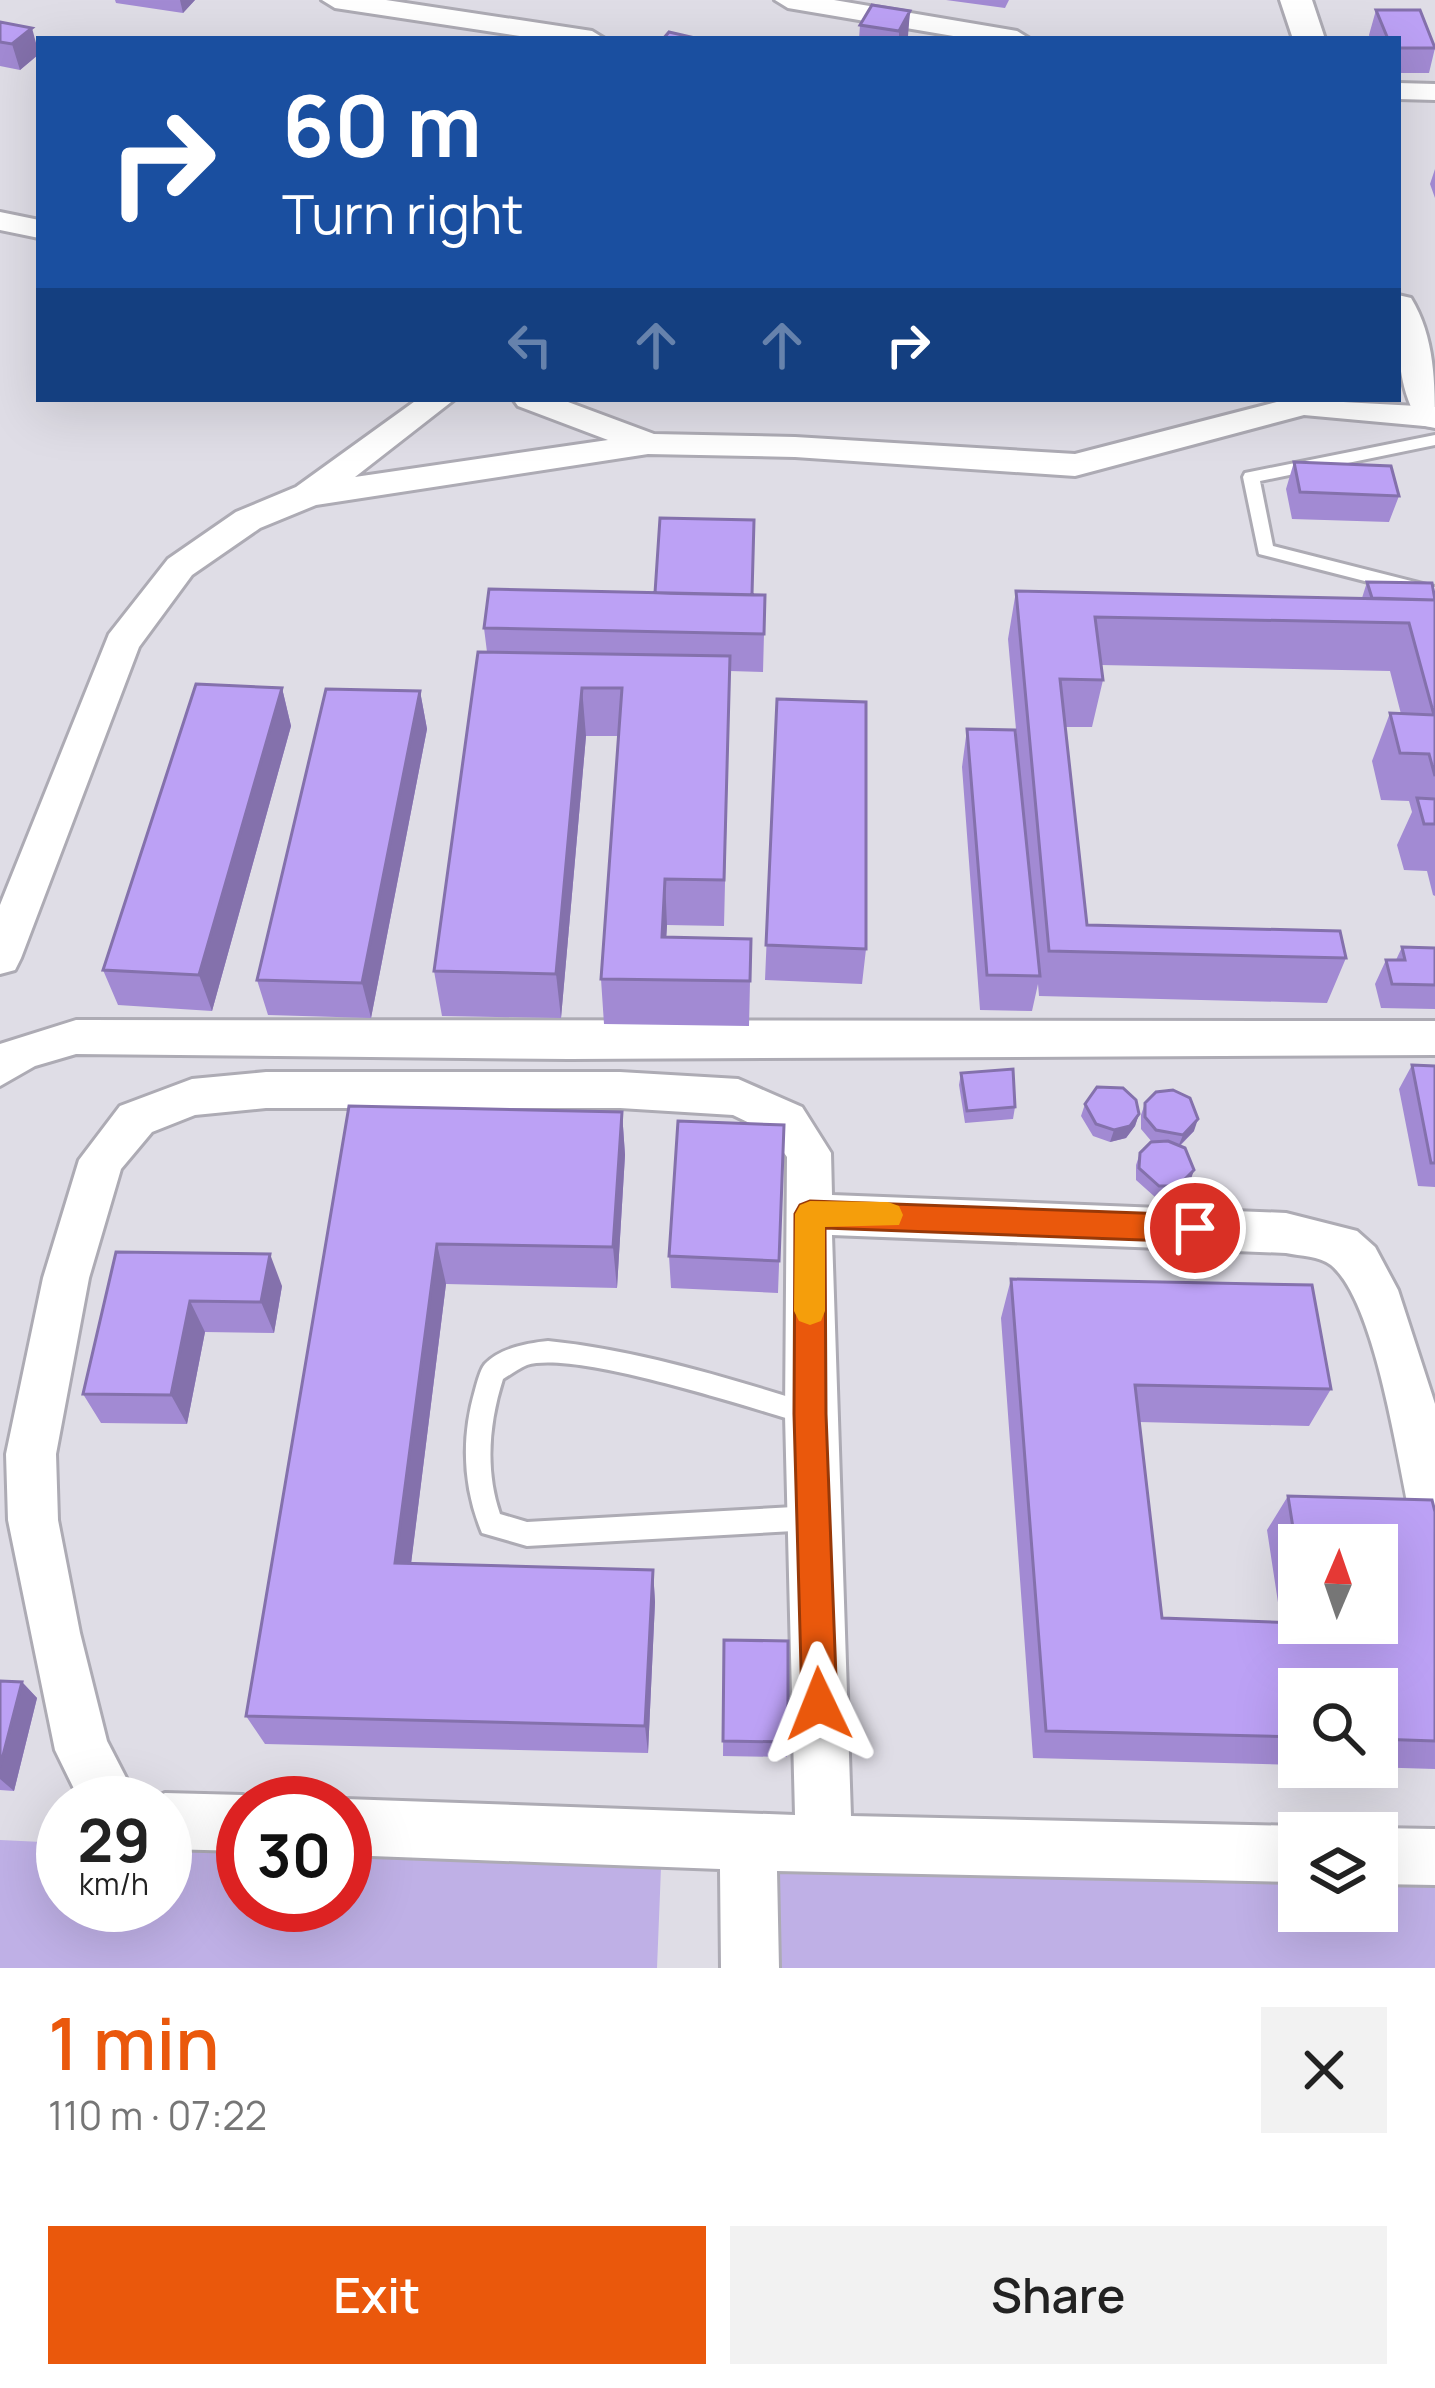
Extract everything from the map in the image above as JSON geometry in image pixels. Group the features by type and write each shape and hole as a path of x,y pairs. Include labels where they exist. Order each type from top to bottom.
{"street":[{"path":"335,0 572,36"},
{"path":"788,0 1000,36"},
{"path":"1296,0 1308,36"},
{"path":"1401,91 1435,92"},
{"path":"0,221 36,228"},
{"path":"308,495 650,444 795,447 1075,465 1304,405 1435,417 1401,315"},
{"path":"0,958 122,643 180,567 248,520 308,495 436,402"},
{"path":"537,402 650,444"},
{"path":"0,1068 22,1052 76,1037 568,1041 1435,1038"},
{"path":"96,1776 82,1750 54,1633 33,1520 31,1454 66,1278 101,1160 136,1119 192,1096 266,1090 620,1090 738,1097 786,1120 809,1153 810,1414 824,1843"},
{"path":"810,1214 1286,1233 1342,1246 1366,1268 1417,1360 1435,1515"},
{"path":"372,1827 748,1842 1278,1854"},
{"path":"748,1842 750,1968"},
{"path":"1398,1856 1435,1857"}],"lane":[{"path":"1435,440 1251,477 1265,550 1435,593"},
{"path":"810,1414 683,1378 529,1352 493,1372 479,1410 479,1495 491,1524 527,1534 813,1518"}],"shaded area":[{"path":"0,1840 36,1842 36,1932 192,1932 192,1848 216,1850 216,1932 372,1932 372,1856 661,1868 657,1968 0,1968"},
{"path":"771,1856 1278,1868 1278,1932 1398,1932 1398,1872 1435,1873 1435,1968 771,1968"}],"building":[{"path":"872,5 910,11 899,31 860,25"},
{"path":"1376,10 1420,10 1435,48 1401,48 1401,36 1387,36"},
{"path":"0,22 32,28 12,44 0,42"},
{"path":"1294,462 1391,466 1399,496 1300,492"},
{"path":"660,518 754,520 752,595 655,593"},
{"path":"1367,582 1432,583 1435,600 1372,598"},
{"path":"489,589 765,595 764,634 484,628"},
{"path":"1016,591 1435,600 1435,776 1429,754 1400,753 1390,713 1434,715 1409,623 1095,617 1103,680 1060,679 1087,925 1340,931 1346,958 1049,951"},
{"path":"478,652 730,656 724,880 665,879 662,937 751,939 750,981 601,979 622,688 582,688 556,974 434,971"},
{"path":"196,684 282,688 199,975 103,970"},
{"path":"326,689 420,691 362,983 257,980"},
{"path":"777,699 866,702 866,949 766,945"},
{"path":"967,729 1015,730 1040,976 987,975"},
{"path":"1417,798 1435,799 1435,824 1424,824"},
{"path":"1402,947 1435,948 1435,985 1392,984 1386,960 1405,960"},
{"path":"1412,1065 1435,1066 1435,1163 1431,1163"},
{"path":"1013,1069 1015,1107 967,1111 961,1073"},
{"path":"1097,1087 1123,1088 1136,1100 1139,1114 1130,1126 1114,1130 1096,1124 1085,1104"},
{"path":"1173,1090 1190,1098 1198,1119 1183,1135 1156,1130 1145,1117 1145,1103 1156,1092"},
{"path":"349,1106 622,1112 613,1247 437,1244 395,1563 653,1570 645,1726 246,1716"},
{"path":"678,1121 784,1125 779,1261 669,1256"},
{"path":"1168,1141 1185,1148 1194,1170 1178,1186 1159,1186 1139,1168 1140,1153 1151,1142"},
{"path":"116,1252 270,1254 261,1302 190,1301 171,1395 83,1394"},
{"path":"1011,1279 1312,1285 1331,1389 1135,1385 1162,1618 1278,1622 1278,1644 1398,1644 1398,1524 1292,1524 1288,1496 1432,1500 1435,1741 1398,1740 1398,1668 1278,1668 1278,1737 1046,1731"},
{"path":"724,1640 788,1641 788,1742 723,1741"},
{"path":"0,1681 22,1682 0,1767"}],"slow traffic":[{"path":"810,1311 810,1214 888,1215"}],"route":[{"path":"819,1704 810,1414 810,1214 1195,1228"}]}
